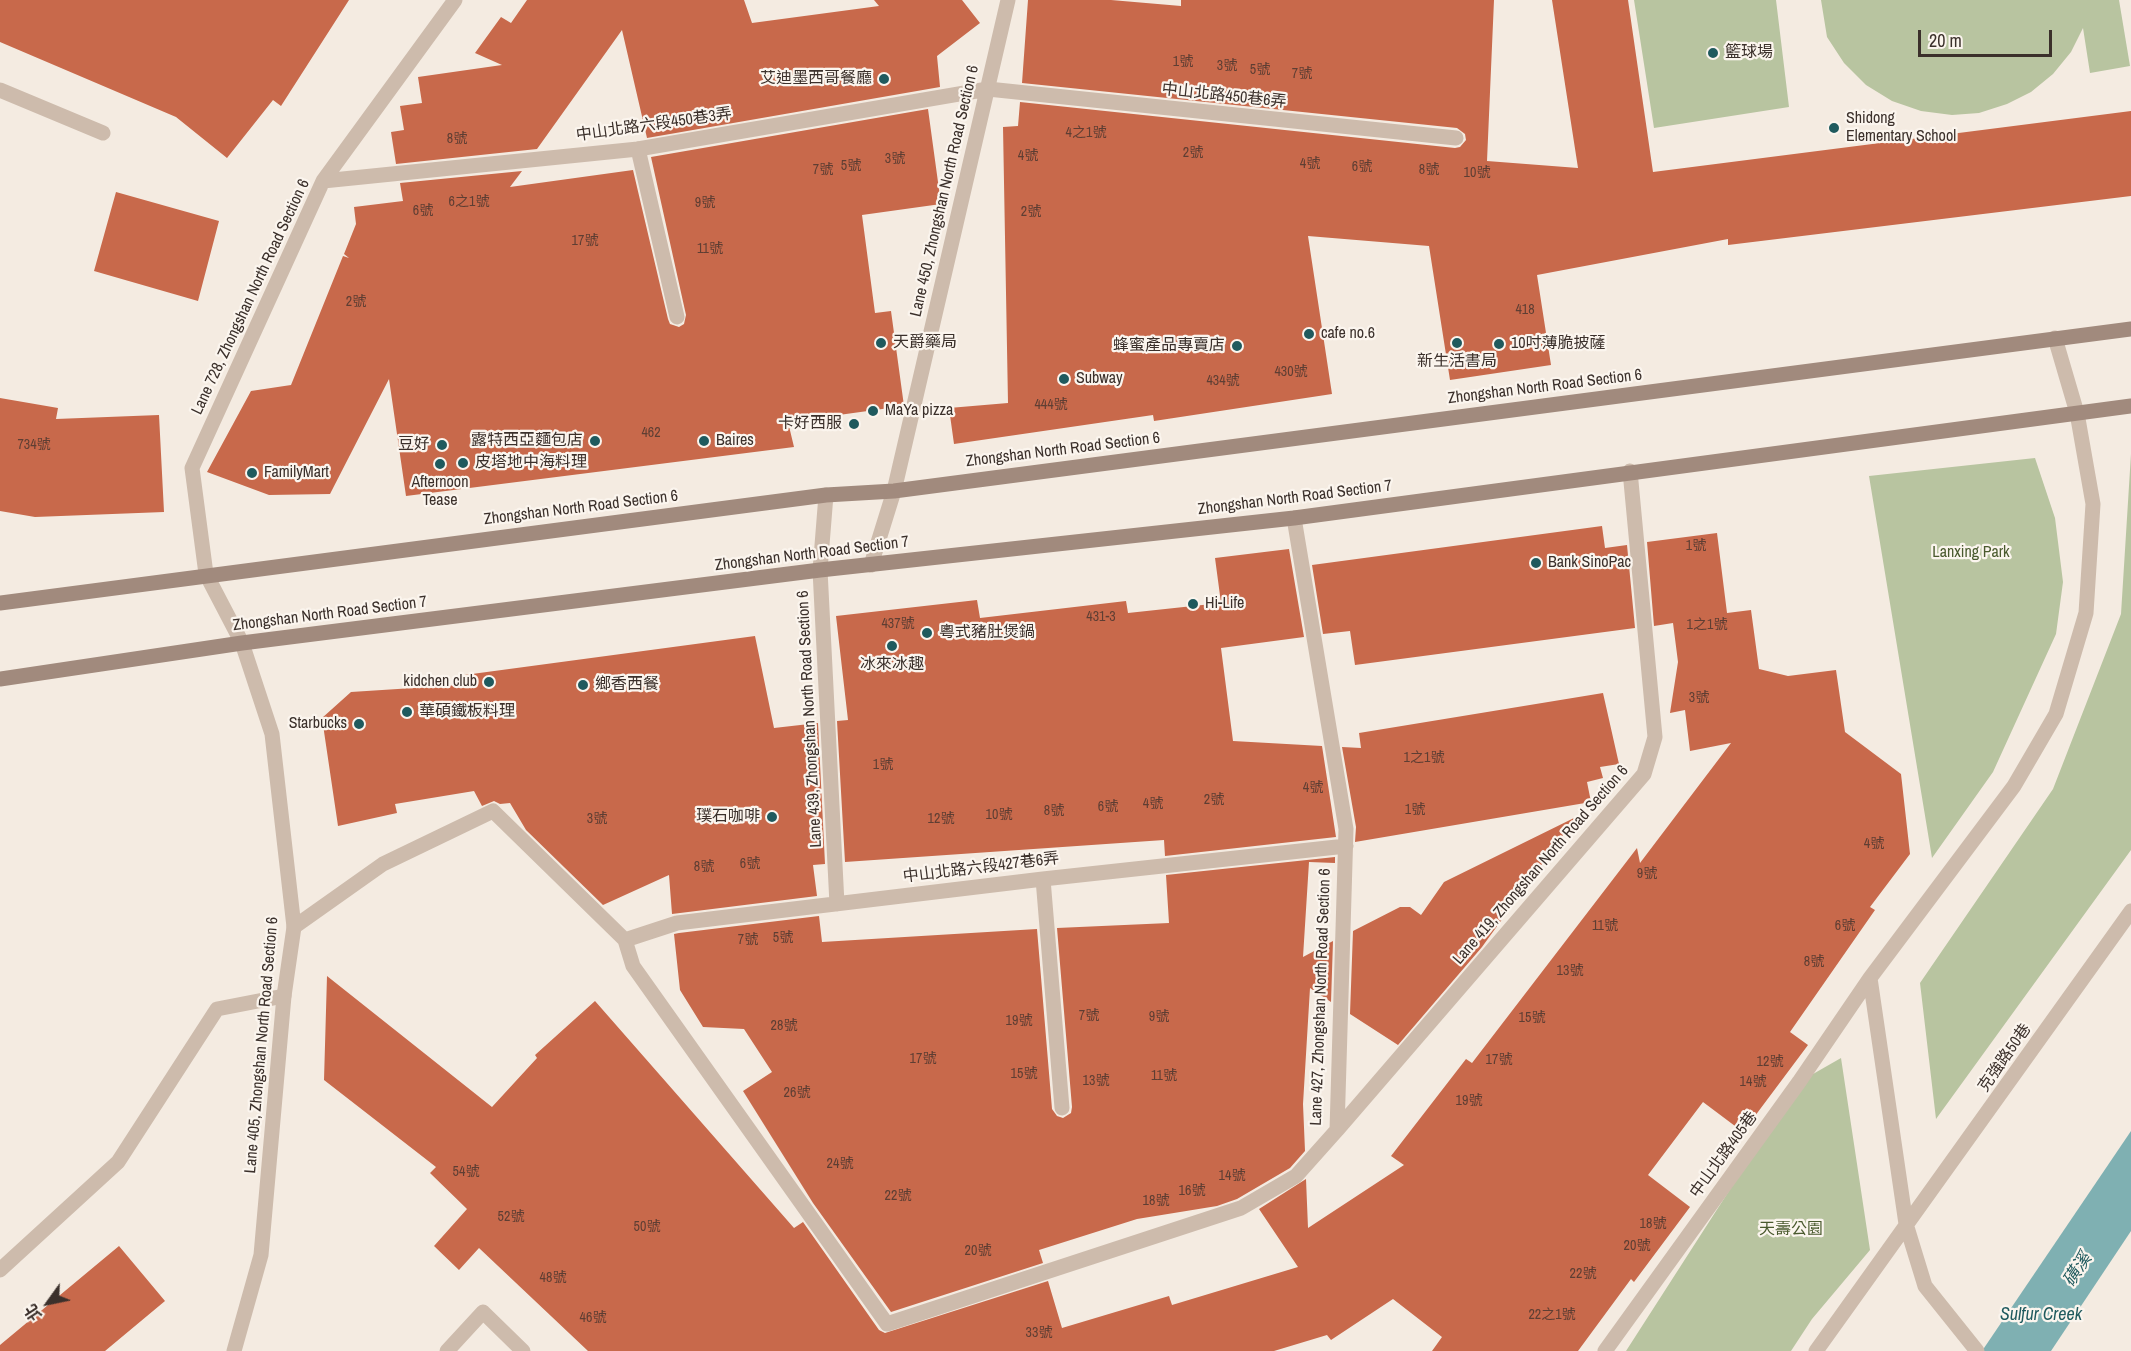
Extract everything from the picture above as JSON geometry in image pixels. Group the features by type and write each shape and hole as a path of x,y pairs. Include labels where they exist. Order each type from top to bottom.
{"main road":[{"name":"Zhongshan North Road Section 6","path":"0,603 206,574 826,495 894,490 2131,329"},
{"path":"1630,471 2131,406"},
{"name":"Zhongshan North Road Section 7","path":"0,679 242,643 820,570 1294,518 1630,471"}],"street":[{"name":"Lane 728, Zhongshan North Road Section 6","path":"206,574 192,468 323,181 455,0"},
{"name":"Lane 450, Zhongshan North Road Section 6","path":"871,565 894,490 1008,0"},
{"name":"中山北路六段450巷3弄","path":"323,181 638,149 988,89"},
{"name":"中山北路450巷6弄","path":"988,89 1456,138"},
{"path":"0,90 103,133"},
{"path":"638,149 677,317"},
{"path":"1977,1351 1925,1286 1906,1224 1870,978 2014,786 2056,714 2086,613 2093,504 2078,413 2055,338"},
{"name":"Lane 419, Zhongshan North Road Section 6","path":"1337,1130 1644,774 1655,737 1630,471"},
{"name":"Lane 439, Zhongshan North Road Section 6","path":"826,495 820,570 837,904"},
{"name":"Lane 427, Zhongshan North Road Section 6","path":"624,940 633,966 887,1324 1241,1208 1296,1176 1337,1130 1346,829 1294,518"},
{"name":"Lane 405, Zhongshan North Road Section 6","path":"206,574 242,643 272,734 294,927 284,996 261,1255 234,1351"},
{"path":"294,927 383,864 493,811 624,940"},
{"name":"中山北路六段427巷6弄","path":"624,940 676,922 1346,846"},
{"path":"1042,879 1062,1108"},
{"name":"克強路50巷","path":"1816,1351 2131,911"},
{"name":"中山北路405巷","path":"1605,1351 1799,1082 1870,978"},
{"path":"0,1270 118,1162 217,1009 284,996"},
{"path":"447,1351 483,1312 523,1351"}],"green space":[{"name":"籃球場","path":"1634,0 1776,0 1789,107 1654,128"},
{"path":"1821,0 2119,0 2130,66 2090,73 2083,28 2071,52 2053,74 2031,92 2007,104 1979,113 1952,115 1921,111 1892,101 1866,85 1844,63 1827,37"},
{"path":"2131,454 2131,850 1936,1119 1920,983 2053,789 2121,614"},
{"name":"Lanxing Park","path":"2035,458 2055,518 2063,582 2056,634 1993,772 1932,858 1869,476"},
{"name":"天壽公園","path":"1841,1058 1870,1250 1812,1319 1791,1351 1626,1351 1799,1082"}],"water":[{"name":"Sulfur Creek","path":"2131,1131 2131,1231 2051,1351 1982,1351"}],"building":[{"path":"0,0 349,0 281,106 273,100 227,158 176,117 0,42"},
{"path":"527,0 744,0 752,23 879,6 874,0 962,0 980,23 937,56 940,87 647,138 622,30 537,149 396,164 391,132 404,130 400,106 422,103 418,77 502,65 475,53 501,17 511,23"},
{"path":"1028,0 1111,0 1181,6 1181,0 1494,0 1487,161 1578,168 1552,0 1628,0 1653,172 2131,111 2131,196 1728,245 1728,239 1537,275 1551,365 1450,380 1429,246 1308,236 1332,394 1154,421 1153,415 954,444 949,408 1008,403 1003,127 1018,126 1020,102 1455,148 1460,147 1466,140 1465,134 1457,128 1022,83"},
{"path":"928,109 941,204 862,215 875,313 891,311 904,406 788,422 794,447 406,496 389,379 330,494 269,495 207,472 251,391 291,385 343,256 349,258 344,254 356,224 354,207 403,201 400,183 522,171 510,187 633,170 668,319 670,324 679,327 684,324 686,315 651,157"},
{"path":"116,192 219,221 198,301 94,271"},
{"path":"0,398 58,408 56,419 159,415 164,512 35,517 0,511"},
{"path":"1602,526 1605,548 1627,545 1635,628 1355,665 1350,631 1323,634 1312,565"},
{"path":"1717,533 1727,613 1751,610 1759,669 1788,676 1836,670 1845,732 1901,774 1910,854 1870,907 1875,910 1790,1032 1808,1045 1743,1132 1703,1102 1648,1175 1690,1207 1634,1282 1631,1279 1578,1351 1432,1351 1442,1337 1393,1299 1331,1340 1327,1335 1274,1351 588,1351 479,1248 459,1270 434,1246 467,1209 430,1173 436,1167 324,1080 327,976 492,1107 537,1058 535,1055 595,1001 794,1228 803,1222 879,1330 885,1333 1048,1281 1062,1328 1169,1296 1172,1305 1298,1267 1259,1209 1306,1179 1308,1228 1404,1165 1391,1156 1466,1059 1472,1063 1637,848 1640,863 1731,743 1690,751 1685,710 1670,713 1678,662 1673,623 1654,626 1647,542"},
{"path":"1289,549 1304,637 1221,648 1233,741 1322,746 1336,837 1165,856 1164,840 845,862 837,721 848,720 836,616 977,600 980,618 1126,601 1128,613 1221,603 1215,558"},
{"path":"755,636 774,728 818,723 825,864 813,865 817,896 672,914 669,875 603,905 526,830 510,803 500,804 494,801 482,806 474,791 395,804 397,813 338,826 322,718 351,692 460,685 457,676"},
{"path":"1603,693 1619,764 1600,767 1603,778 1587,782 1591,802 1355,842 1356,827 1342,747 1361,748 1359,733"},
{"path":"1576,817 1482,947 1398,1045 1350,1014 1353,931 1400,907 1410,907 1421,915 1444,882"},
{"path":"1335,857 1335,863 1309,862 1303,957 1333,941 1331,1002 1310,988 1303,1104 1305,1151 1290,1168 1237,1199 1217,1206 1137,1219 1039,1250 1043,1263 891,1312 813,1203 743,1091 772,1072 744,1029 703,1027 680,990 674,934 679,933 819,916 822,942 1037,929 1052,1109 1057,1116 1063,1118 1071,1113 1072,1107 1057,928 1169,923 1166,875"},
{"path":"119,1246 165,1301 105,1351 0,1351 0,1345"}],"place":[{"name":"籃球場","path":"1713,53"},
{"name":"艾迪墨西哥餐廳","path":"884,79"},
{"name":"Shidong Elementary School","path":"1834,128"},
{"name":"cafe no.6","path":"1309,334"},
{"name":"天爵藥局","path":"881,343"},
{"name":"新生活書局","path":"1457,343"},
{"name":"10吋薄脆披薩","path":"1499,344"},
{"name":"蜂蜜產品專賣店","path":"1237,346"},
{"name":"Subway","path":"1064,379"},
{"name":"MaYa pizza","path":"873,411"},
{"name":"卡好西服","path":"854,424"},
{"name":"露特西亞麵包店","path":"595,441"},
{"name":"Baires","path":"704,441"},
{"name":"豆好","path":"442,445"},
{"name":"皮塔地中海料理","path":"463,463"},
{"name":"Afternoon Tease","path":"440,464"},
{"name":"FamilyMart","path":"252,473"},
{"name":"Bank SinoPac","path":"1536,563"},
{"name":"Hi-Life","path":"1193,604"},
{"name":"粵式豬肚煲鍋","path":"927,633"},
{"name":"冰來冰趣","path":"892,646"},
{"name":"kidchen club","path":"489,682"},
{"name":"鄉香西餐","path":"583,685"},
{"name":"華碩鐵板料理","path":"407,712"},
{"name":"Starbucks","path":"359,724"},
{"name":"璞石咖啡","path":"772,817"}],"water label":[{"name":"磺溪","path":"2078,1270"}]}
